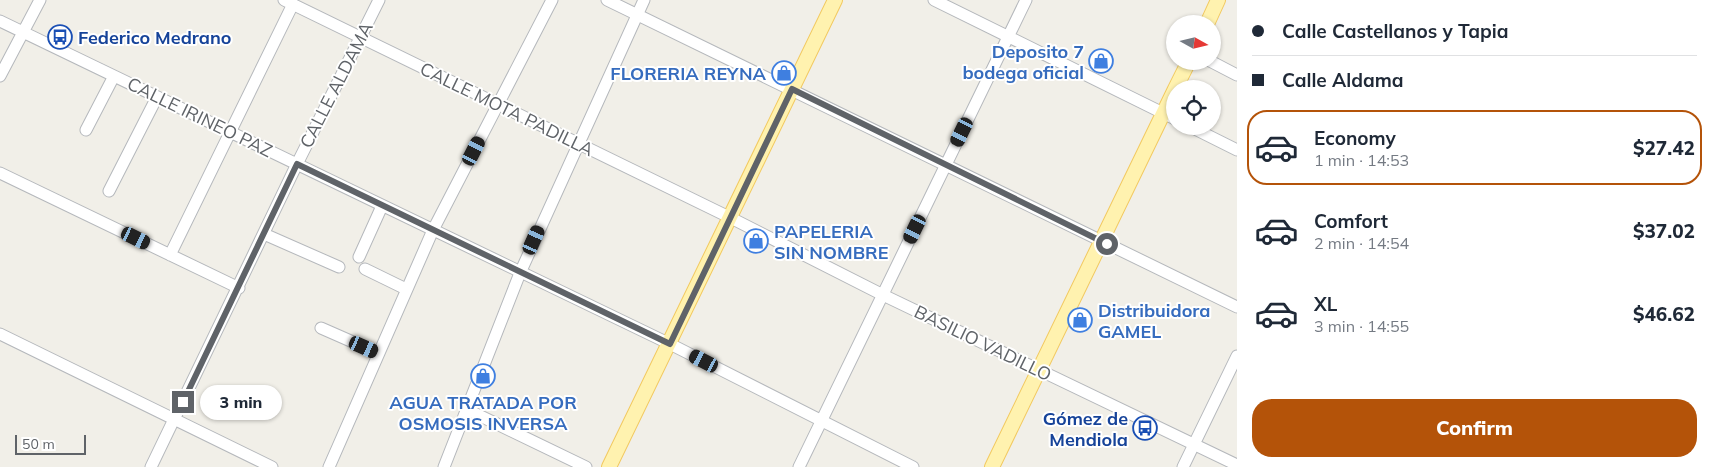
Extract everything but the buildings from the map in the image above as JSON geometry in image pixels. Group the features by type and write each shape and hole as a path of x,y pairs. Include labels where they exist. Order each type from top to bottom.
{"main road":[{"path":"609,467 835,0"},
{"path":"1211,15 1218,0"},
{"path":"992,467 1102,241 1166,123"}],"street":[{"path":"0,76 40,0"},
{"name":"CALLE ALDAMA","path":"151,467 239,288 297,164 379,0"},
{"path":"329,467 433,230 552,0"},
{"path":"607,0 947,164 1237,307"},
{"path":"444,467 520,273 644,0"},
{"path":"934,0 1166,115"},
{"path":"800,467 1026,0"},
{"path":"170,255 230,132 288,2"},
{"name":"CALLE MOTA PADILLA","path":"288,2 730,218"},
{"name":"CALLE IRINEO PAZ","path":"0,21 670,344 913,467"},
{"path":"1221,67 1237,75"},
{"path":"86,130 114,76"},
{"path":"109,191 157,97"},
{"path":"1207,135 1237,150"},
{"path":"0,173 239,288"},
{"path":"359,257 382,206"},
{"name":"BASILIO VADILLO","path":"730,218 883,295 1237,465"},
{"path":"264,234 339,267"},
{"path":"365,269 406,289"},
{"path":"322,328 378,353"},
{"path":"0,334 272,467"},
{"path":"1182,467 1237,356"},
{"path":"466,409 586,467"}],"place":[{"name":"Federico Medrano","path":"60,37"},
{"name":"Deposito 7 bodega oficial","path":"1101,61"},
{"name":"FLORERIA REYNA","path":"784,73"},
{"name":"PAPELERIA SIN NOMBRE","path":"756,241"},
{"name":"Distribuidora GAMEL","path":"1080,320"},
{"name":"AGUA TRATADA POR OSMOSIS INVERSA","path":"483,376"},
{"name":"Gómez de Mendiola","path":"1145,428"}],"route":[{"path":"183,402 297,164 664,343 670,344 792,89 1107,244"}]}
